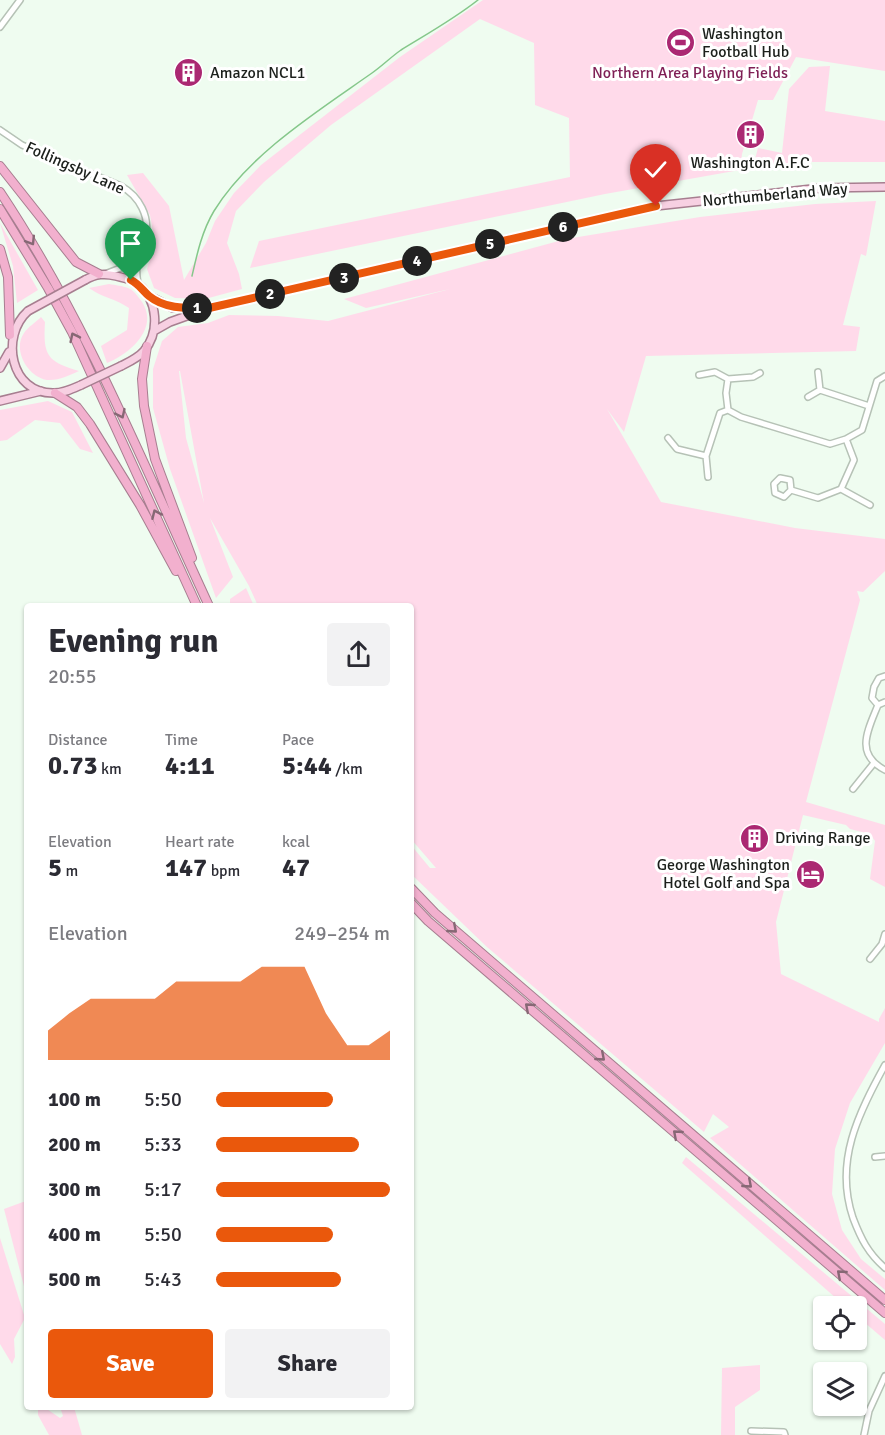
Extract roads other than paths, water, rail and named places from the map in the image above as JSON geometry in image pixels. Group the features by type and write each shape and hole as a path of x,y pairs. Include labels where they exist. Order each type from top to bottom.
{"highway":[{"path":"0,166 76,262 102,274"},
{"path":"0,192 38,252 82,330 209,603"},
{"path":"0,209 72,332 195,603"},
{"path":"0,249 8,278 10,334"},
{"path":"147,346 142,379 144,406 155,459 209,603"},
{"path":"55,393 77,407 90,424 140,505 194,603"},
{"path":"414,891 435,913 885,1300"},
{"path":"414,906 428,921 885,1312"}],"main road":[{"name":"Northumberland Way","path":"154,331 170,322 209,308 656,206 821,188 885,188"},
{"path":"102,274 131,280 149,296 154,315 154,331 147,346 140,356 67,391 55,393 30,387 18,376 12,366 9,352 10,334 15,324 28,311 85,280 102,274"},
{"name":"Northumberland Way","path":"149,296 173,308 209,308"},
{"path":"0,368 9,352"},
{"path":"0,401 41,391"}],"street":[{"path":"0,27 20,0"},
{"name":"Follingsby Lane","path":"0,130 22,145 128,190 138,200 146,219 146,232 136,266 138,284"},
{"path":"102,274 123,267 141,248"},
{"path":"699,375 716,372 728,379 753,377 759,373"},
{"path":"818,372 820,390"},
{"path":"708,477 706,456 720,413 728,410 741,417 830,444 846,439 862,430 876,381 885,376"},
{"path":"728,379 726,393 728,410"},
{"path":"808,397 820,390 868,406"},
{"path":"668,438 675,451 706,456"},
{"path":"791,490 818,498 841,489 854,460 846,439"},
{"path":"841,489 870,506"},
{"path":"878,705 872,698 874,687 879,678 885,676"},
{"path":"885,702 878,705 866,735 866,750 874,763 885,770"},
{"path":"853,789 874,763"},
{"path":"870,959 882,944 885,934"},
{"path":"885,1065 856,1124 849,1147 845,1174 849,1206 861,1239 885,1268"},
{"path":"875,1157 885,1156"},
{"path":"864,1435 869,1411 885,1376"},
{"path":"751,1431 784,1432 785,1435"}],"waterway":[{"path":"192,276 200,243 214,211 229,190 265,152 401,50 478,0"}],"place":[{"name":"Washington Football Hub","path":"681,43"},
{"name":"Amazon NCL1","path":"189,73"},
{"name":"Washington A.F.C","path":"750,135"},
{"name":"Driving Range","path":"754,838"},
{"name":"George Washington Hotel Golf and Spa","path":"811,874"}],"park label":[{"name":"Northern Area Playing Fields","path":"690,73"}]}
